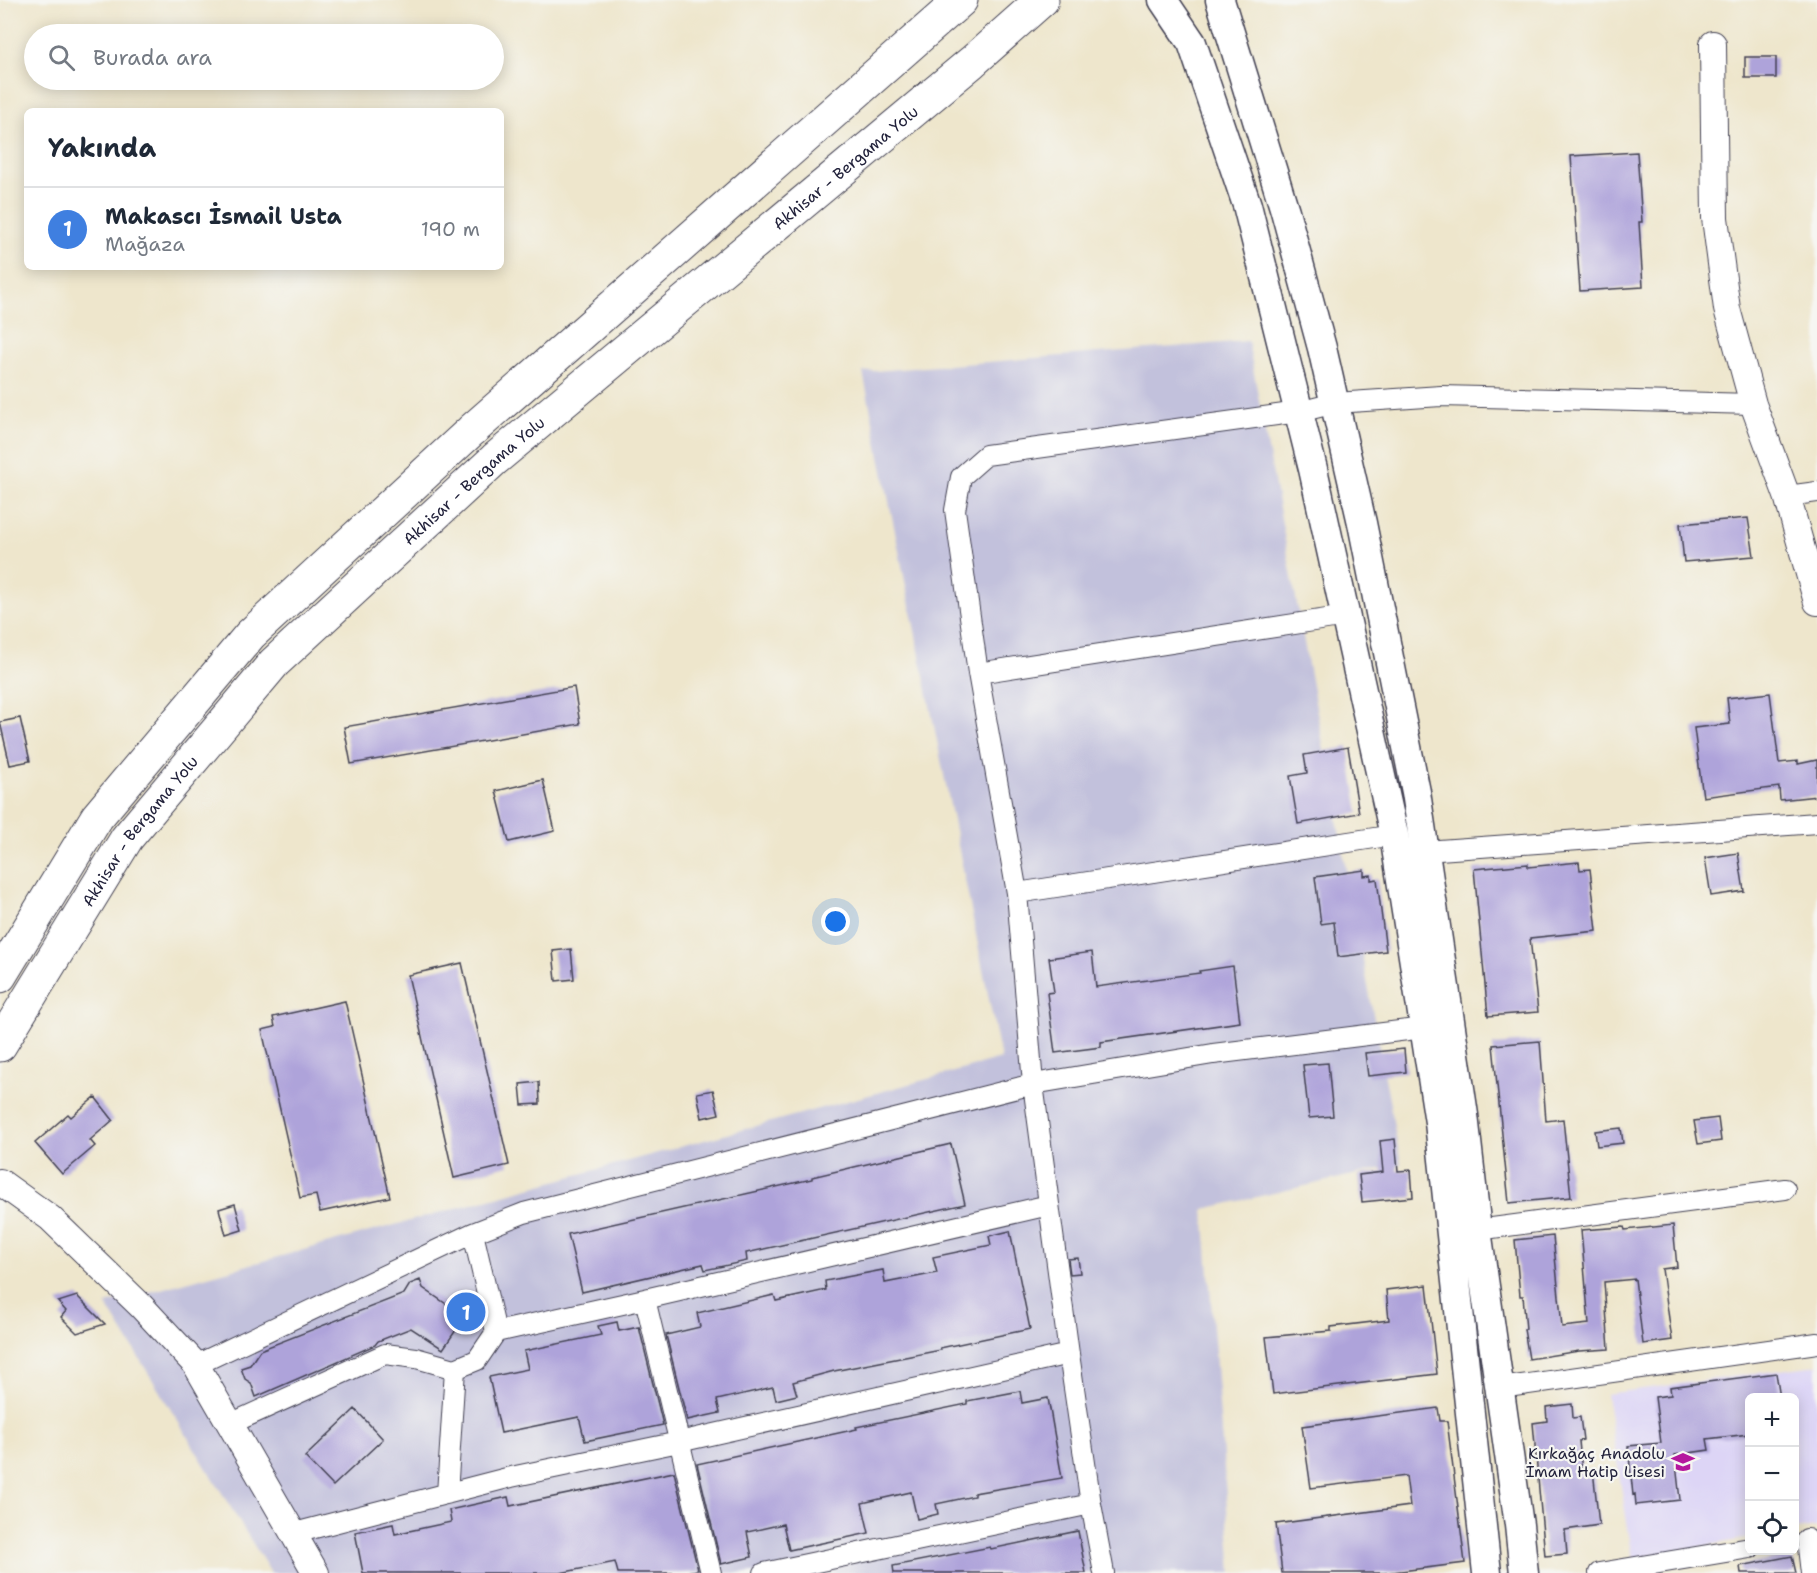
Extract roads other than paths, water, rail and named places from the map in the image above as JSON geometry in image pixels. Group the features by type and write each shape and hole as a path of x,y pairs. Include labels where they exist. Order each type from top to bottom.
{"highway":[{"path":"0,976 97,817 250,635 471,431 961,0"},
{"name":"Akhisar - Bergama Yolu","path":"0,1045 127,838 274,663 495,459 972,62 1042,0"}],"main road":[{"path":"1163,0 1191,43 1247,204 1299,412 1394,835 1438,1122 1487,1573"},
{"path":"1220,0 1285,211 1335,403 1362,523 1416,792 1464,1115 1477,1230 1524,1573"}],"street":[{"path":"1713,44 1715,218 1727,309 1753,404 1787,496 1817,602"},
{"path":"1104,1573 1091,1504 1069,1354 1033,1084 1017,892 978,673 955,510 961,477 986,455 1299,412 1335,403 1441,396 1753,404"},
{"path":"1787,496 1817,492"},
{"path":"978,673 1346,616"},
{"path":"1425,851 1817,823"},
{"path":"1017,892 1394,835"},
{"path":"196,1365 473,1233 525,1213 1033,1084 1213,1054 1424,1028"},
{"path":"0,1182 50,1218 141,1306 196,1365 291,1534 316,1573"},
{"path":"1477,1230 1785,1189"},
{"path":"230,1424 385,1354 416,1358 455,1369 477,1360 496,1332 1049,1205"},
{"path":"473,1233 496,1332"},
{"path":"645,1299 711,1573"},
{"path":"1500,1388 1817,1343"},
{"path":"291,1534 511,1477 679,1442 1069,1354"},
{"path":"447,1494 455,1369"},
{"path":"764,1573 1091,1504"},
{"path":"1806,1539 1811,1573"},
{"path":"1599,1573 1745,1549"}],"place":[{"name":"Makascı İsmail Usta","path":"466,1312"},
{"name":"Kırkağaç Anadolu İmam Hatip Lisesi","path":"1683,1462"}]}
